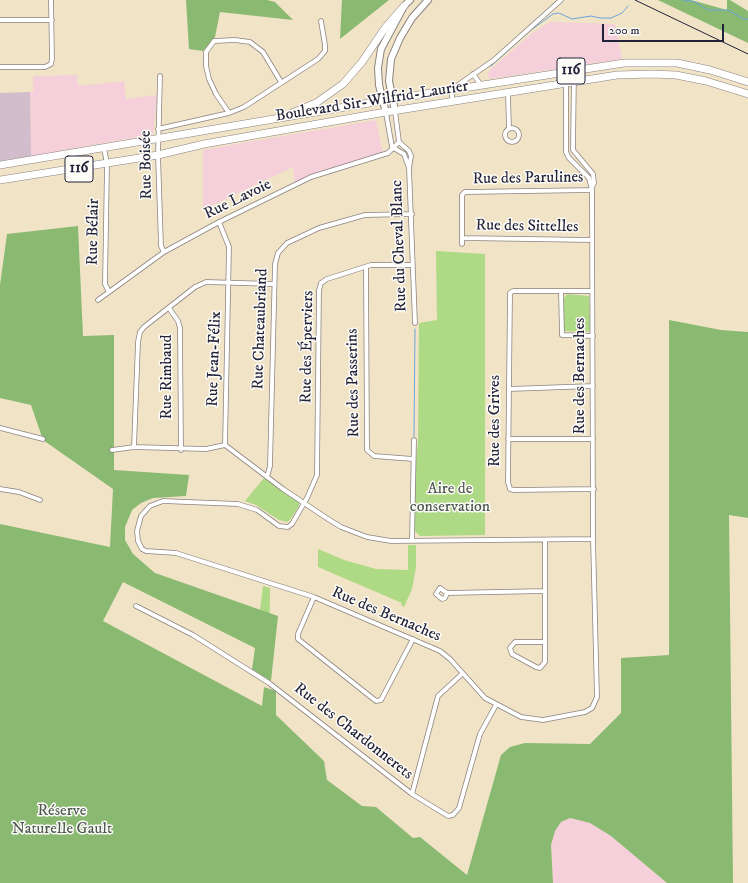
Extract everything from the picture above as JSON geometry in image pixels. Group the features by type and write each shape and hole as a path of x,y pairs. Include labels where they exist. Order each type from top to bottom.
{"main road":[{"path":"266,120 303,109 316,103 343,84 362,62 385,28 404,6"},
{"name":"Boulevard Sir-Wilfrid-Laurier","path":"0,165 158,140 393,99 624,63 677,63 710,70 748,82"},
{"name":"Boulevard Sir-Wilfrid-Laurier","path":"0,180 158,155 212,142 617,76 662,74 706,81 748,94"}],"street":[{"path":"0,67 45,67 50,65 52,59 51,0"},
{"path":"394,149 379,85 378,68 381,49 404,6 410,0"},
{"path":"399,142 396,112 389,81 391,59 400,38 412,18 428,0"},
{"path":"453,103 451,90 517,41 561,0"},
{"path":"0,20 52,20"},
{"path":"158,129 229,113 244,107 318,59 325,51 322,20"},
{"path":"229,113 214,89 206,66 206,52 214,41 235,40 250,42 263,52 281,82"},
{"name":"Rue des Bernaches","path":"570,71 574,153 593,174 594,183 592,189"},
{"name":"Rue des Bernaches","path":"305,503 292,524 284,527 252,508 238,504 163,501 150,506 141,516 137,531 138,542 142,549 146,551 176,553 314,597 413,639 445,654 481,695 496,705 521,717 543,720 585,712 594,704 597,697 593,539 592,189 589,178 567,155 566,143 570,71"},
{"path":"474,74 481,86"},
{"name":"Rue Boisée","path":"160,76 158,155 161,246 164,252"},
{"path":"508,94 509,129"},
{"name":"Rue Lavoie","path":"98,300 164,252 219,222 311,178 383,155 394,149 399,142"},
{"name":"Rue du Cheval Blanc","path":"399,142 411,153 412,160 409,168"},
{"path":"566,143 573,143"},
{"name":"Rue Bélair","path":"104,148 107,164 105,284 109,292"},
{"name":"Rue du Cheval Blanc","path":"394,149 404,154 409,168 412,214 412,265 415,323"},
{"name":"Rue des Parulines","path":"462,238 462,195 465,192 592,189"},
{"name":"Rue Chateaubriand","path":"268,477 270,466 274,284 276,258 280,249 287,243 319,228 365,216 412,214"},
{"name":"Rue Jean-Félix","path":"219,222 229,247 225,445"},
{"path":"462,238 462,244"},
{"name":"Rue des Sittelles","path":"462,238 592,240"},
{"name":"Rue des Éperviers","path":"305,503 314,484 318,459 320,287 322,283 328,279 366,267 412,265"},
{"name":"Rue des Passerins","path":"366,267 367,450 374,456 413,459"},
{"path":"134,447 139,336 144,327 201,284 213,281 274,284"},
{"name":"Rue des Grives","path":"561,292 513,291 510,293 508,482 510,488 594,489"},
{"path":"592,292 561,292 562,335 593,336"},
{"name":"Rue Rimbaud","path":"169,308 178,321 180,328 181,450"},
{"path":"509,389 593,386"},
{"path":"0,428 42,439"},
{"path":"508,439 593,439"},
{"path":"412,540 414,440"},
{"path":"112,450 134,447 181,450 206,449 225,445 268,477 341,527 354,533 378,539 593,539"},
{"path":"0,489 19,492 40,500"},
{"path":"545,540 545,591 545,642 545,662 540,668 512,654 510,648 515,642 545,642"},
{"path":"447,593 545,591"},
{"path":"314,597 298,634 298,639 376,701 381,700 413,639"},
{"name":"Rue des Chardonnerets","path":"136,606 193,635 269,683 412,794 448,816 456,812 459,808 480,734 496,705"},
{"path":"412,794 438,696 462,674"}],"shaded area":[{"path":"550,22 615,24 622,59 489,79 488,72 531,34"},
{"path":"77,75 78,86 124,81 126,99 157,95 153,134 31,156 30,92 33,92 33,76"},
{"path":"30,92 31,156 0,161 0,93"},
{"path":"376,120 383,155 311,177 295,186 293,167 203,210 203,150"},
{"path":"570,818 590,823 611,836 667,883 553,883 551,845 555,831 561,822"}],"green space":[{"path":"186,0 267,0 275,2 293,20 220,12 215,37 203,51 189,49"},
{"path":"342,0 389,0 340,39"},
{"path":"658,0 691,0 727,10 727,0 730,0 748,11 748,43"},
{"name":"Réserve Naturelle Gault","path":"78,226 83,336 114,335 114,470 189,475 186,496 153,498 141,503 132,510 125,527 125,540 133,554 155,573 278,616 271,681 252,669 255,648 123,582 103,621 262,706 264,687 276,691 276,715 324,761 327,780 362,806 376,807 413,838 420,837 467,875 501,755 510,747 525,743 590,744 621,713 621,658 669,655 669,320 721,330 748,332 748,518 729,515 733,883 667,883 611,836 590,823 570,818 561,822 555,831 551,845 553,883 0,883 0,524 110,547 113,489 43,440 31,405 0,398 0,285 7,234"},
{"name":"Aire de conservation","path":"436,251 485,254 485,535 420,536 415,531 415,471 418,441 419,323 437,320"},
{"path":"567,294 589,296 590,329 588,332 564,331 564,298"},
{"path":"264,478 299,502 299,506 287,522 279,520 256,505 245,501"},
{"path":"408,545 416,545 416,567 412,589 404,607 401,605 402,603 318,567 318,549 344,560 376,569 408,570"},
{"path":"263,586 270,588 269,680 257,672 262,628 258,626"}],"waterway":[{"path":"683,0 695,2 708,10 727,10 744,19 748,19"},
{"path":"491,66 531,30 553,14 559,13 572,19 591,16 611,18 622,13 628,6"},
{"path":"414,436 415,329"}],"railway":[{"path":"635,0 748,54"}]}
